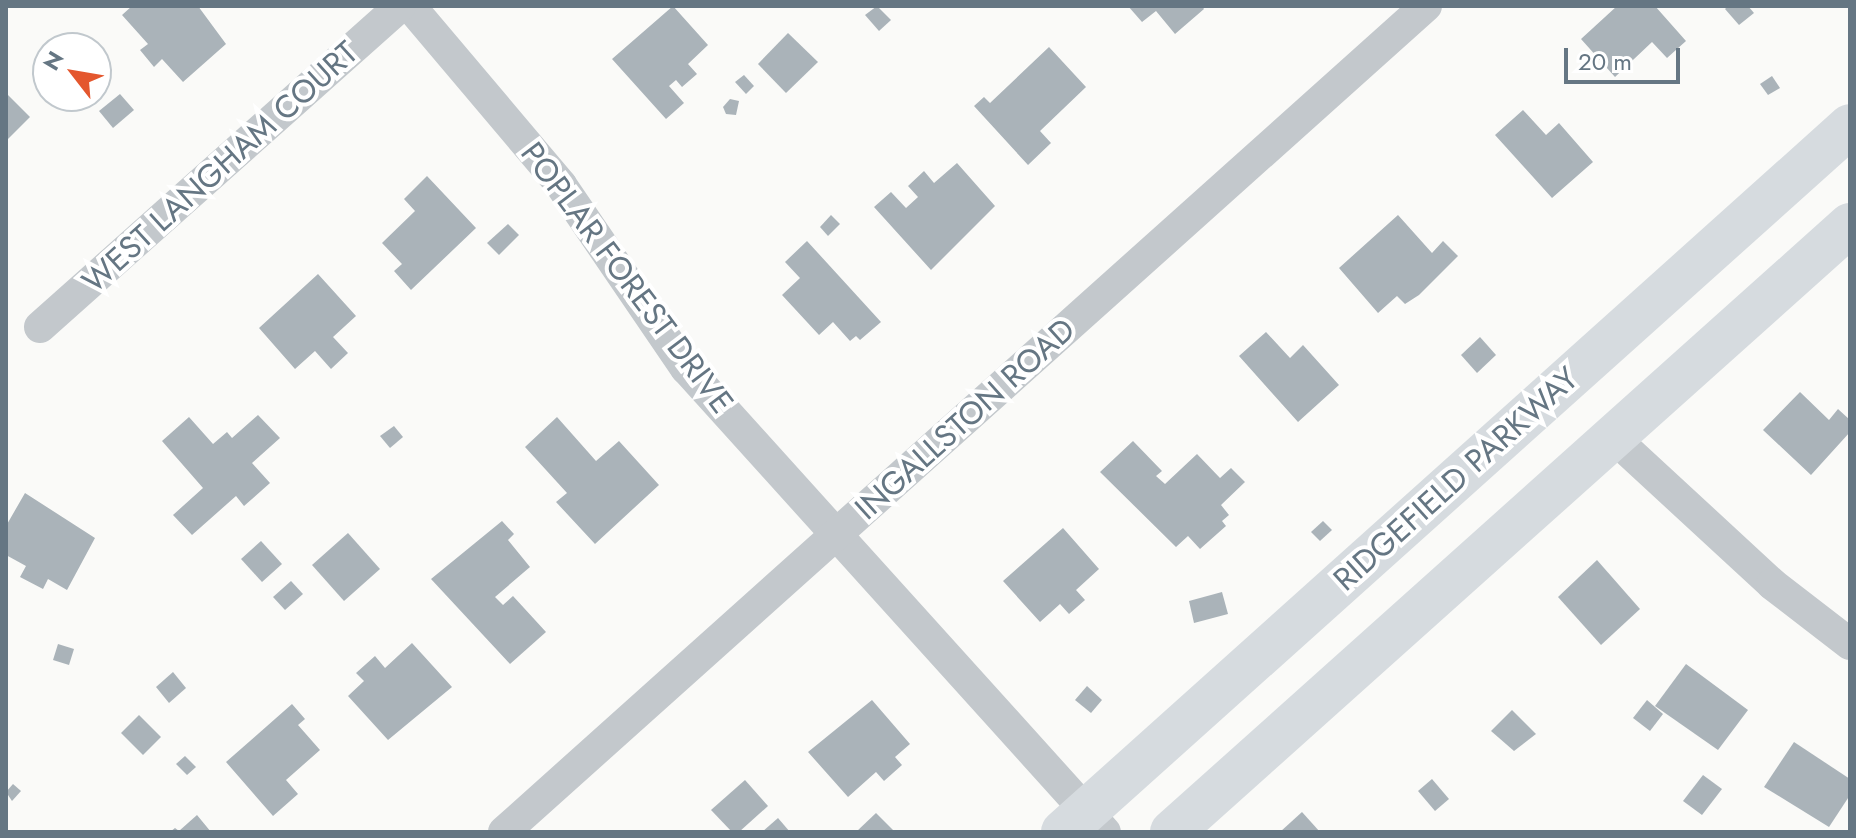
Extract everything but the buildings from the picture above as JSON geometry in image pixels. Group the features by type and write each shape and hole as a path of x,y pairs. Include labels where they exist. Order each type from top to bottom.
{"main road":[{"name":"RIDGEFIELD PARKWAY","path":"1085,825 1850,126"},
{"path":"1172,832 1850,225"}],"street":[{"name":"WEST LANGHAM COURT","path":"40,327 400,6"},
{"name":"POPLAR FOREST DRIVE","path":"410,6 561,185 686,368 835,535 1085,825"},
{"name":"INGALLSTON ROAD","path":"504,832 1426,6"},
{"path":"1614,438 1772,584 1850,644"}]}
